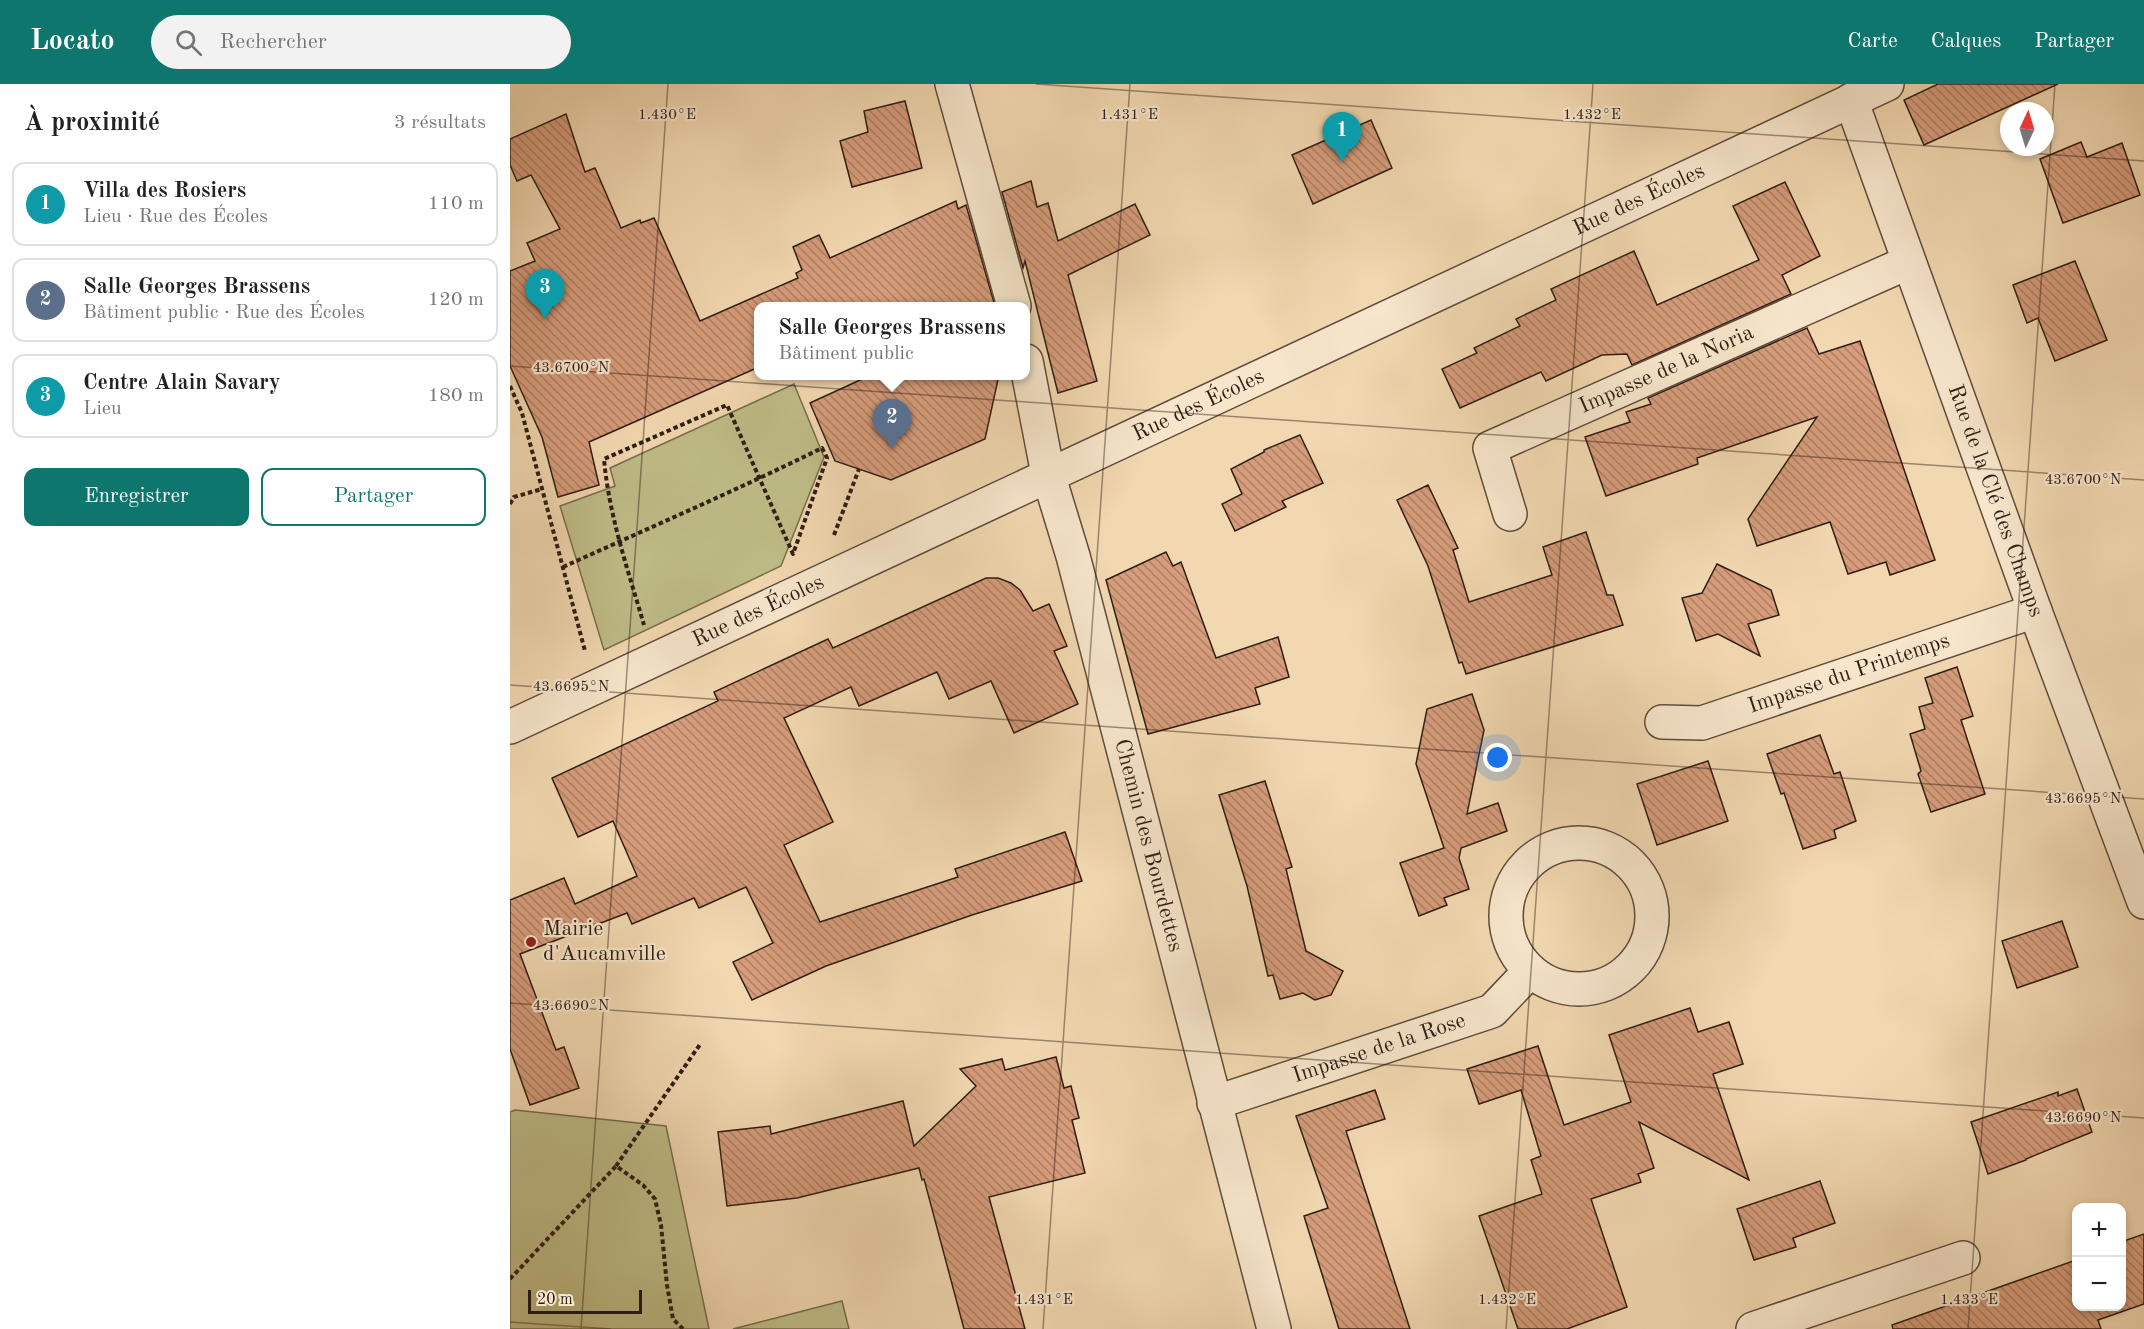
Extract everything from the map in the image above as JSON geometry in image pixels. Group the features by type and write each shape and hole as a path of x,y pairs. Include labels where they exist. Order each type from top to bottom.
{"street":[{"path":"952,84 1013,302"},
{"name":"Rue des Écoles","path":"510,727 1887,84"},
{"name":"Rue de la Clé des Champs","path":"1851,100 2035,611 2144,902"},
{"name":"Impasse de la Noria","path":"1510,514 1490,448 1909,262"},
{"name":"Chemin des Bourdettes","path":"1030,380 1048,474 1079,579 1274,1329"},
{"name":"Impasse du Printemps","path":"1662,722 1702,723 2035,611"},
{"path":"1570,843 1594,843 1616,852 1635,868 1648,888 1653,912 1650,936 1640,959 1622,976 1600,986 1575,989 1551,984 1530,971 1515,952 1507,930 1506,906 1513,883 1527,863 1547,849 1570,843"},
{"name":"Impasse de la Rose","path":"1214,1103 1491,1011 1530,971"},
{"path":"1753,1329 1963,1258"}],"path":[{"path":"510,386 522,413 594,687"},
{"path":"646,630 607,489 604,459 728,405 793,554"},
{"path":"563,567 822,448 827,458 793,554"},
{"path":"834,536 860,469"},
{"path":"510,504 514,498 542,489"},
{"path":"793,554 799,551"},
{"path":"510,1279 616,1166 701,1043"},
{"path":"616,1166 643,1185 655,1199 661,1225 673,1319 683,1329"}],"shaded area":[{"path":"794,384 824,457 781,566 604,650 560,506 615,486 610,468"},
{"path":"515,1110 666,1126 709,1329 510,1329 510,1112"},
{"path":"842,1301 849,1329 733,1329"}],"building":[{"path":"1938,84 2058,84 2018,102 2000,102 2000,110 1924,145 1904,100"},
{"path":"905,101 922,168 852,187 840,141 868,132 864,111"},
{"path":"566,114 585,172 595,168 621,228 640,220 641,223 654,218 700,321 798,278 796,273 802,270 793,247 819,235 830,258 956,201 958,209 966,205 994,302 754,302 754,369 589,442 599,485 558,497 542,437 510,366 510,271 535,261 527,243 560,229 531,175 517,181 510,165 510,139"},
{"path":"1371,120 1392,168 1313,204 1292,155"},
{"path":"2081,142 2087,157 2122,143 2140,195 2063,223 2040,159 2054,156 2054,153"},
{"path":"1031,181 1037,207 1048,203 1058,241 1135,204 1150,235 1068,275 1097,381 1058,393 1025,261 1023,268 1002,192"},
{"path":"1785,182 1820,256 1782,275 1791,294 1632,365 1627,354 1602,355 1546,381 1541,372 1460,408 1442,369 1477,353 1474,348 1520,326 1516,319 1556,300 1551,289 1634,251 1657,305 1759,260 1733,206"},
{"path":"2075,261 2107,340 2055,361 2038,318 2027,323 2013,285"},
{"path":"1807,328 1819,354 1860,341 1935,560 1890,575 1886,562 1848,574 1830,522 1757,546 1748,519 1817,417 1697,458 1698,464 1606,496 1585,437 1630,422 1626,412 1651,404 1648,398"},
{"path":"860,380 998,380 985,439 891,480 835,461 810,403"},
{"path":"1300,435 1323,483 1282,501 1286,507 1235,531 1222,504 1242,494 1231,469 1264,450"},
{"path":"1428,485 1458,548 1453,550 1469,602 1552,575 1543,547 1586,532 1607,595 1613,595 1623,625 1466,674 1462,662 1459,663 1428,566 1397,500"},
{"path":"1166,552 1173,566 1181,562 1216,658 1278,637 1289,677 1255,688 1260,704 1148,734 1106,580"},
{"path":"1717,564 1771,590 1779,615 1748,624 1760,656 1718,634 1696,641 1682,598 1702,593"},
{"path":"986,578 998,578 1011,583 1020,590 1033,611 1049,604 1067,646 1054,651 1078,704 1014,733 991,681 949,699 937,672 859,706 851,687 784,718 833,822 784,845 820,922 958,877 955,869 1065,832 1082,881 972,915 826,966 752,1000 733,962 773,943 746,887 699,908 694,898 632,924 627,913 520,954 556,1050 564,1047 579,1088 530,1105 510,1049 510,900 564,878 575,904 637,876 613,821 578,837 552,778 718,701 714,692 828,639 833,648"},
{"path":"1957,667 1973,716 1961,720 1985,794 1931,812 1918,774 1921,771 1910,734 1925,729 1919,707 1933,703 1925,678"},
{"path":"1472,694 1484,730 1467,814 1498,803 1507,831 1461,848 1459,858 1469,889 1444,898 1447,905 1419,916 1400,863 1444,848 1416,764 1427,709"},
{"path":"1820,735 1834,774 1840,772 1856,821 1834,830 1836,838 1803,849 1784,793 1781,794 1767,754"},
{"path":"1708,761 1728,821 1657,845 1637,784"},
{"path":"1265,781 1292,867 1286,869 1306,951 1343,971 1331,995 1315,1000 1303,993 1280,999 1273,975 1268,976 1247,886 1219,795"},
{"path":"2062,921 2078,967 2017,988 2002,941"},
{"path":"1690,1008 1698,1032 1729,1022 1743,1064 1713,1074 1749,1180 1639,1122 1654,1168 1638,1174 1641,1182 1591,1199 1627,1307 1567,1329 1518,1329 1479,1216 1542,1194 1531,1160 1541,1156 1521,1090 1479,1104 1467,1069 1538,1046 1564,1125 1631,1102 1609,1035"},
{"path":"1056,1057 1064,1088 1071,1086 1079,1118 1072,1120 1085,1173 989,1197 1025,1329 964,1329 924,1179 922,1180 919,1168 797,1198 727,1206 718,1132 770,1126 771,1134 903,1101 914,1146 976,1086 960,1069 1002,1059 1005,1070"},
{"path":"2077,1089 2092,1132 1988,1174 1971,1122 2058,1092 2058,1096"},
{"path":"1375,1090 1385,1119 1346,1131 1410,1329 1339,1329 1304,1216 1328,1208 1296,1116"},
{"path":"1820,1181 1835,1223 1793,1238 1796,1247 1754,1260 1737,1209"},
{"path":"2144,1234 2144,1304 2126,1310 2126,1257 2126,1240"},
{"path":"2072,1261 2072,1311 2124,1311 2098,1320 2101,1329 1893,1329 1892,1325"}],"place":[{"name":"Villa des Rosiers","path":"1342,162"},
{"name":"Centre Alain Savary","path":"545,319"},
{"name":"Salle Georges Brassens","path":"892,449"},
{"name":"Mairie d'Aucamville","path":"531,942"}]}
